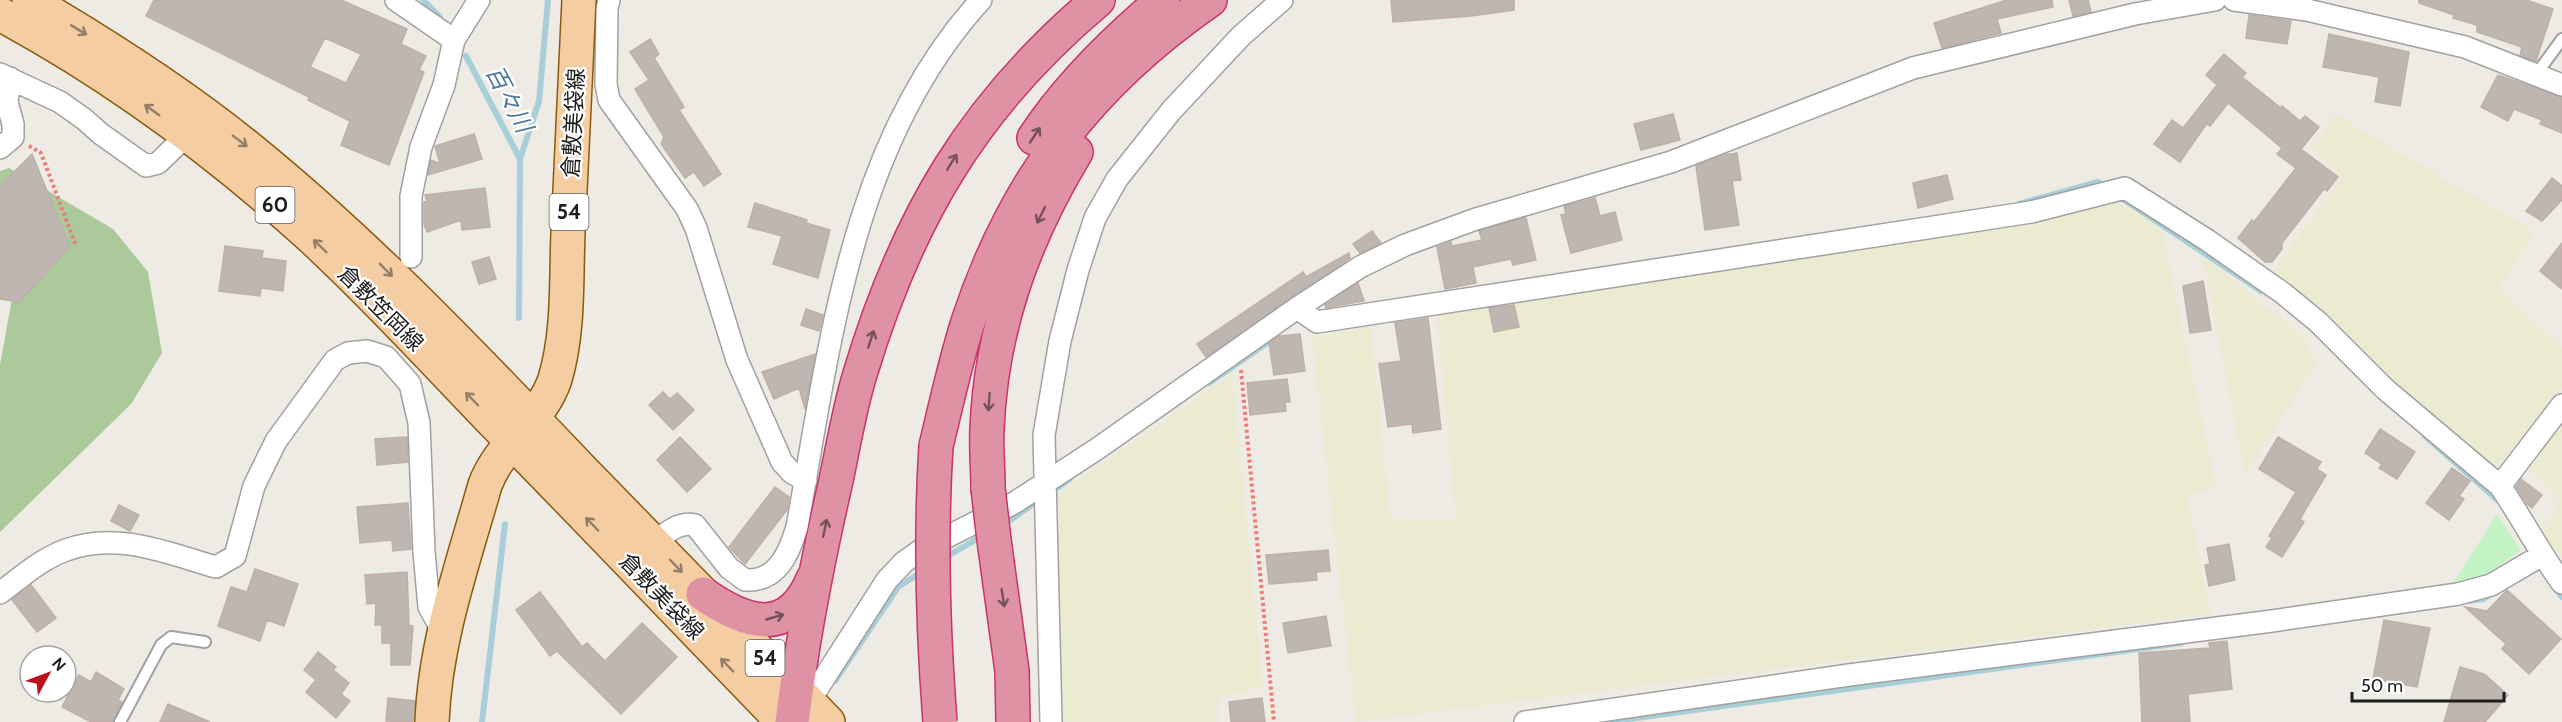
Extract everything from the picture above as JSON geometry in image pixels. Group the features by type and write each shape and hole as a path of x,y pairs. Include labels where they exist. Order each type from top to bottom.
{"highway":[{"path":"804,711 815,573 859,376 877,321 900,263 925,210 953,160 984,116 1017,76 1057,34 1098,0"},
{"path":"940,722 931,577 932,512 942,368 951,317 966,271 1000,194 1027,148 1071,89 1106,50 1166,15 1210,0"},
{"path":"1013,722 1012,672 988,488 987,431 990,386 1007,299 1039,217 1080,145 1128,77 1166,15"},
{"path":"703,594 738,615 765,620 791,611 808,590 815,573"}],"main road":[{"name":"倉敷笠岡線","path":"29,0 139,68 274,169 371,255 523,430"},
{"name":"倉敷美袋線","path":"523,430 546,399 554,380 564,335 579,0"},
{"name":"倉敷笠岡線","path":"0,14 87,64 239,175 313,239 523,430"},
{"name":"倉敷美袋線","path":"523,430 653,543 703,594 804,711"},
{"name":"倉敷美袋線","path":"523,430 783,722"},
{"path":"432,722 433,685 443,632 485,485 491,469 523,430"}],"street":[{"path":"396,0 454,40"},
{"path":"411,257 411,196 421,147 444,85 454,40 479,0"},
{"path":"609,0 606,84 609,100 687,209 696,228 744,376 782,462 792,473 806,480"},
{"path":"653,543 677,526 686,523 695,525 736,575 745,580 766,578 784,559 792,545 806,480 826,354 842,287 866,208 898,123 934,60 981,0"},
{"path":"1051,722 1044,435 1060,341 1078,270 1095,218 1117,179 1171,111 1241,36 1282,0"},
{"path":"804,711 887,580 904,562 921,550 1014,503 1044,492 1097,449 1360,267 1405,245 1476,219 1671,162 1913,68 2135,14 2215,0"},
{"path":"2234,0 2307,10 2465,46 2562,86"},
{"path":"6,142 13,124 7,102 5,76 60,102 146,166 158,163 187,135"},
{"path":"1297,309 1317,322 2031,212 2125,188 2207,240 2284,294 2318,322 2385,388 2500,486 2518,511 2538,558 2562,583"},
{"path":"0,593 36,566 66,550 104,542 138,544 216,567 235,556 254,486 276,441 335,360 348,353 367,351 386,357 410,384 419,423 429,607 443,632"},
{"path":"2500,486 2562,405"},
{"path":"1525,722 1849,675 2272,621 2458,594 2492,585 2538,558"}],"lane":[{"path":"2535,76 2562,39"},
{"path":"120,722 161,645 171,637 205,642"}],"path":[{"path":"6,142 41,153 76,246"},
{"path":"1239,367 1274,722"}],"green space":[{"path":"2335,114 2534,232 2498,289 2562,347 2562,388 2492,473 2273,272 2342,177 2312,148"},
{"path":"9,168 113,229 148,272 162,353 131,404 0,532 0,365 12,299 0,285 0,171"},
{"path":"2113,200 2161,227 2216,487 2187,496 2211,614 1356,722 1312,337 1371,328 1390,518 1456,521 1436,308"},
{"path":"2203,257 2306,339 2305,348 2318,361 2245,474"},
{"path":"1232,374 1263,687 1218,698 1218,722 1063,722 1056,495"},
{"path":"2562,426 2562,557 2540,532 2561,503 2529,470"},
{"path":"2497,514 2521,550 2483,578 2451,586"}],"building":[{"path":"154,0 341,0 407,29 401,44 426,56 419,70 424,72 389,165 341,145 350,121 308,100 309,97 146,16","holes":["325,38 361,54 346,83 310,67"]},
{"path":"1391,0 1514,0 1514,10 1393,22"},
{"path":"2007,0 2052,0 2053,7 1997,19 2001,33 1942,48 1934,23"},
{"path":"2069,0 2088,0 2091,12 2073,16"},
{"path":"2419,0 2526,0 2553,9 2536,61 2520,55 2522,47 2477,32 2477,25 2453,18 2454,15 2419,3"},
{"path":"2249,15 2291,21 2287,44 2246,38"},
{"path":"2329,34 2409,52 2400,106 2375,102 2379,77 2323,67"},
{"path":"650,39 659,54 654,58 684,107 679,110 721,174 704,186 694,172 685,178 661,144 664,137 635,89 649,80 630,52"},
{"path":"2224,54 2246,73 2242,77 2281,108 2282,106 2300,121 2305,116 2319,127 2301,149 2338,177 2327,191 2324,189 2282,243 2282,249 2272,262 2265,262 2238,238 2252,220 2254,222 2296,168 2277,154 2282,148 2228,103 2210,126 2207,123 2180,162 2154,144 2172,120 2183,128 2217,85 2206,75"},
{"path":"2498,75 2562,97 2562,133 2540,124 2542,120 2514,109 2508,121 2481,107"},
{"path":"1673,114 1680,140 1641,150 1634,124"},
{"path":"474,134 482,159 428,175 431,160 440,164 435,146"},
{"path":"1737,153 1741,180 1732,181 1739,225 1705,230 1696,166 1724,155"},
{"path":"32,154 70,247 19,302 0,299 0,186"},
{"path":"1947,175 1953,199 1918,208 1913,183"},
{"path":"2552,178 2562,186 2562,200 2542,221 2526,211"},
{"path":"485,188 490,227 462,230 461,220 427,232 424,224 424,202 427,201 425,195"},
{"path":"1595,198 1600,216 1615,212 1622,240 1571,253 1561,215 1566,214 1564,206"},
{"path":"755,203 830,230 818,278 773,264 782,236 748,227"},
{"path":"1526,218 1536,260 1513,265 1511,259 1473,267 1476,283 1445,289 1437,247 1451,242 1452,246 1482,240 1479,231"},
{"path":"1372,231 1381,243 1360,253 1353,244"},
{"path":"2562,243 2562,289 2540,271"},
{"path":"225,246 263,251 262,258 286,261 283,291 261,288 260,296 219,291"},
{"path":"1349,253 1350,258 1206,357 1197,344 1303,272 1306,277"},
{"path":"489,257 496,279 479,284 472,262"},
{"path":"2203,281 2211,330 2190,333 2183,286"},
{"path":"1358,283 1364,301 1326,308 1325,305"},
{"path":"1514,305 1519,327 1494,332 1489,308"},
{"path":"806,309 823,315 819,331 801,325"},
{"path":"1428,318 1441,429 1413,433 1412,424 1388,427 1379,364 1401,361 1395,323"},
{"path":"1300,334 1305,371 1274,375 1269,343 1279,336"},
{"path":"815,354 805,409 799,388 774,399 762,372"},
{"path":"1287,379 1290,402 1285,402 1286,411 1250,415 1247,383"},
{"path":"663,392 670,399 677,393 694,410 673,430 649,405"},
{"path":"2380,429 2415,452 2397,479 2379,468 2382,464 2365,453"},
{"path":"407,437 408,462 377,465 375,439"},
{"path":"680,437 711,469 687,492 657,460"},
{"path":"2278,437 2321,462 2317,469 2326,475 2300,519 2304,522 2282,557 2266,547 2272,538 2269,536 2296,492 2259,469"},
{"path":"2452,468 2470,481 2459,496 2464,499 2449,520 2426,503"},
{"path":"2521,479 2542,495 2532,508 2516,487"},
{"path":"775,487 789,497 787,510 745,564 729,547"},
{"path":"408,503 411,549 393,551 392,540 360,543 357,507"},
{"path":"119,505 139,515 130,531 111,521"},
{"path":"2229,544 2235,580 2209,586 2205,565 2210,564 2207,548"},
{"path":"1328,550 1330,571 1316,572 1317,580 1269,584 1266,555"},
{"path":"255,569 298,584 284,626 267,620 260,641 218,626 231,587 247,592"},
{"path":"407,572 409,625 413,626 410,665 391,665 391,643 382,643 382,625 375,625 376,603 367,604 365,575"},
{"path":"31,585 56,618 37,632 12,600"},
{"path":"2507,590 2561,639 2529,674 2502,649 2506,644 2465,607 2487,611"},
{"path":"540,592 582,647 587,643 605,661 642,623 677,657 621,714 557,651 550,656 516,610"},
{"path":"1326,616 1331,646 1288,653 1283,623"},
{"path":"2384,620 2430,628 2417,687 2373,679"},
{"path":"2227,641 2232,689 2188,694 2190,722 2142,722 2139,653 2210,648 2209,643"},
{"path":"318,652 336,667 333,670 349,683 341,694 350,701 336,718 306,692 316,680 304,670"},
{"path":"2460,667 2484,674 2508,695 2485,722 2444,722"},
{"path":"96,672 124,689 118,700 122,702 113,722 91,722 62,707 64,704 78,704 79,675 91,682"},
{"path":"388,698 415,701 413,722 386,721"},
{"path":"1262,698 1265,722 1231,722 1229,702"},
{"path":"168,704 210,722 160,722"}],"waterway":[{"name":"百々川","path":"423,0 440,17"},
{"name":"百々川","path":"519,318 520,159 539,101 548,0"},
{"name":"百々川","path":"466,56 520,159"},
{"path":"2019,204 2098,182 2106,188"},
{"path":"2117,195 2261,291"},
{"path":"1209,383 1273,339"},
{"path":"2425,436 2501,503"},
{"path":"1051,492 1070,479"},
{"path":"1002,526 1040,499"},
{"path":"482,722 505,524"},
{"path":"944,558 982,536"},
{"path":"835,681 898,587 923,571"},
{"path":"2555,588 2562,597"},
{"path":"2468,601 2483,599 2492,594"},
{"path":"1608,722 2181,643"}]}
